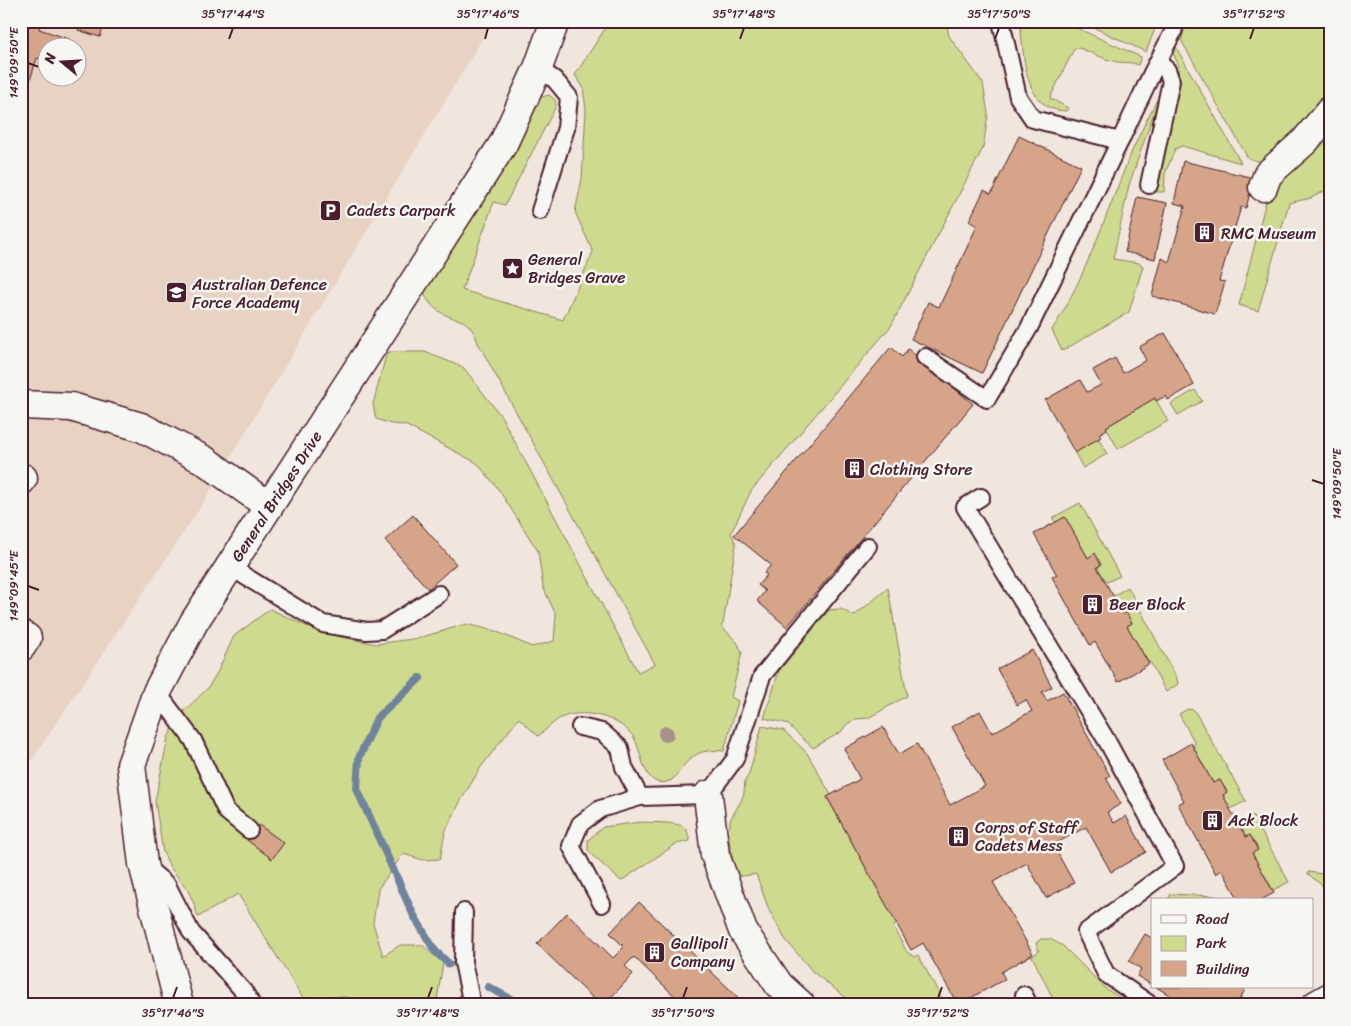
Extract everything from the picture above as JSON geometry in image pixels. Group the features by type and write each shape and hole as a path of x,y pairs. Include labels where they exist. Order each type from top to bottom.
{"street":[{"name":"General Bridges Drive","path":"179,1005 143,864 130,765 157,692 194,622 503,144 538,68 555,21"},
{"path":"1263,187 1268,174 1304,141 1330,112"},
{"path":"21,405 70,407 141,427 204,460 269,506"},
{"path":"708,795 714,855 743,931 779,985 801,1005"},
{"path":"1316,1005 1330,997"}],"lane":[{"path":"1001,21 1018,97 1033,119 1120,141"},
{"path":"925,357 987,399 1029,328 1174,32 1176,21"},
{"path":"1149,185 1171,81 1167,70 1158,62"},
{"path":"538,68 555,80 569,97 566,128 540,211"},
{"path":"981,496 965,507 1107,742 1175,866 1086,932 1106,974 1151,1005"},
{"path":"602,904 571,846 580,824 600,809 640,798 708,795 735,760 762,676 868,546"},
{"path":"230,566 323,624 367,632 382,630 439,594"},
{"path":"157,692 193,740 226,811 249,830"},
{"path":"580,727 602,732 620,748 624,766 640,798"},
{"path":"143,864 167,885 191,932 245,993 252,1005"},
{"path":"464,912 463,962 472,1005"}],"shaded area":[{"name":"Australian Defence Force Academy","path":"21,21 493,21 200,508 21,776"}],"green space":[{"path":"610,21 946,21 949,36 983,83 988,114 983,148 891,326 751,491 731,533 736,544 723,624 721,626 737,642 742,652 731,697 738,701 724,751 705,751 693,756 672,780 662,783 655,781 649,776 633,736 618,723 588,714 568,715 556,721 538,736 519,718 481,767 460,802 445,832 440,859 423,860 403,854 378,889 373,923 383,956 400,945 422,945 443,963 437,1000 438,1005 369,1005 345,997 303,998 238,894 198,917 187,889 170,867 163,852 155,801 168,738 179,716 208,688 234,636 270,609 321,633 376,644 419,638 466,624 495,631 532,647 554,641 556,615 543,587 538,551 499,490 477,463 405,425 391,424 376,419 373,404 387,352 425,352 463,367 501,416 638,672 655,664 474,333 466,323 443,314 434,308 423,293 425,281 538,98 549,95 555,100 556,106 505,205 494,202 462,290 563,320 593,252 575,212 582,179 586,110 583,87 575,75"},
{"path":"1020,21 1061,21 1141,57 1138,65 1106,59 1079,48 1074,49 1050,98 1068,108 1066,111 1052,108 1041,101 1033,91 1028,78"},
{"path":"1080,21 1105,21 1110,23 1158,21 1146,52"},
{"path":"1185,21 1330,21 1330,105 1268,162 1260,162 1248,158 1181,40 1185,29"},
{"path":"1176,47 1241,163 1182,146 1175,149 1165,174 1164,192 1155,192 1179,86 1178,64 1173,53"},
{"path":"1161,92 1129,185 1113,259 1139,263 1143,266 1129,312 1062,351 1052,330 1076,287 1132,151"},
{"path":"1330,121 1330,188 1311,198 1289,203 1258,311 1239,305 1267,197"},
{"path":"1195,390 1202,401 1178,415 1171,404"},
{"path":"1155,398 1168,421 1118,449 1106,427"},
{"path":"1098,438 1107,454 1083,468 1075,453"},
{"path":"1080,503 1120,576 1107,582 1097,567 1101,565 1095,554 1088,558 1065,517 1056,522 1052,518"},
{"path":"1128,587 1177,679 1178,684 1166,692 1127,626 1132,623 1126,613 1123,614 1113,596"},
{"path":"888,588 907,696 868,718 856,719 847,724 841,732 813,748 786,723 764,718 779,671 829,610 841,609 854,616"},
{"path":"1188,709 1194,710 1246,801 1230,809 1223,795 1227,792 1220,780 1213,783 1193,746 1195,743 1179,714"},
{"path":"762,726 783,730 807,753 831,795 827,797 897,924 893,927 907,952 914,957 918,955 941,997 939,1005 856,1005 813,972 785,939 769,910 756,874 736,877 729,840 730,820 744,793 745,781 749,774"},
{"path":"1252,815 1289,882 1273,890 1252,853 1258,849 1250,835 1246,837 1238,823"},
{"path":"641,822 683,826 687,830 690,841 676,844 621,881 592,855 588,850 588,840 603,827"},
{"path":"1308,872 1322,874 1330,872 1330,892 1308,874"},
{"path":"1171,894 1215,896 1216,898 1169,898"},
{"path":"1041,939 1050,939 1063,946 1106,989 1131,1005 1056,1005 1032,956 1039,951 1036,943"}],"building":[{"path":"21,21 41,23 39,29 66,38 38,38 38,58 21,109"},
{"path":"81,21 105,21 100,37 78,30"},
{"path":"1019,136 1081,166 982,373 911,339 928,302 939,307 977,226 969,221 984,190 991,194"},
{"name":"RMC Museum","path":"1183,161 1254,178 1246,208 1241,207 1219,281 1225,282 1215,314 1152,296 1162,258 1169,262 1185,206 1174,203"},
{"path":"1137,197 1167,203 1155,259 1125,252"},
{"path":"1165,333 1194,385 1168,400 1166,396 1156,401 1155,398 1106,427 1107,429 1099,434 1101,437 1075,453 1045,400 1080,380 1087,392 1101,385 1093,370 1115,358 1123,373 1146,360 1139,347"},
{"name":"Clothing Store","path":"891,347 902,357 908,349 973,404 787,627 757,601 765,591 758,585 767,575 764,573 771,565 734,535"},
{"path":"413,515 456,564 428,589 385,540"},
{"name":"Beer Block","path":"1065,517 1088,558 1095,553 1101,565 1097,567 1123,614 1126,612 1132,623 1127,626 1149,664 1118,682 1095,642 1090,645 1052,577 1057,575 1034,534"},
{"name":"Corps of Staff Cadets Mess","path":"1032,650 1052,687 1042,692 1047,701 1063,692 1110,776 1106,778 1121,804 1107,812 1114,823 1126,816 1146,852 1111,872 1086,827 1053,845 1074,883 1046,898 1027,863 993,882 1033,954 1001,972 1005,979 958,1005 923,943 911,950 827,797 860,779 844,749 883,727 899,754 917,744 950,805 985,786 952,727 980,711 992,733 1032,711 1026,700 1017,705 997,669"},
{"name":"Ack Block","path":"1191,743 1213,783 1220,780 1227,792 1223,795 1246,837 1250,835 1258,850 1252,853 1274,893 1265,898 1238,898 1222,870 1216,874 1178,804 1184,801 1162,760"},
{"path":"259,825 284,843 272,859 247,840"},
{"name":"Gallipoli Company","path":"639,902 746,1005 684,1005 634,957 625,966 633,974 604,1005 600,1005 537,944 567,913 613,958 624,947 610,933"},
{"path":"1145,934 1151,937 1151,984 1137,976 1141,969 1129,961"},
{"path":"1158,988 1242,988 1245,990 1236,1005 1186,1005"}],"waterway":[{"path":"420,678 377,718 359,758 357,789 413,914 435,951 449,964"},
{"path":"488,987 522,1005"}],"place":[{"name":"Cadets Carpark","path":"331,210"},
{"name":"RMC Museum","path":"1205,233"},
{"name":"General Bridges Grave","path":"512,268"},
{"name":"Australian Defence Force Academy","path":"176,293"},
{"name":"Clothing Store","path":"854,469"},
{"name":"Beer Block","path":"1093,604"},
{"name":"Ack Block","path":"1212,820"},
{"name":"Corps of Staff Cadets Mess","path":"959,836"},
{"name":"Gallipoli Company","path":"655,952"}]}
